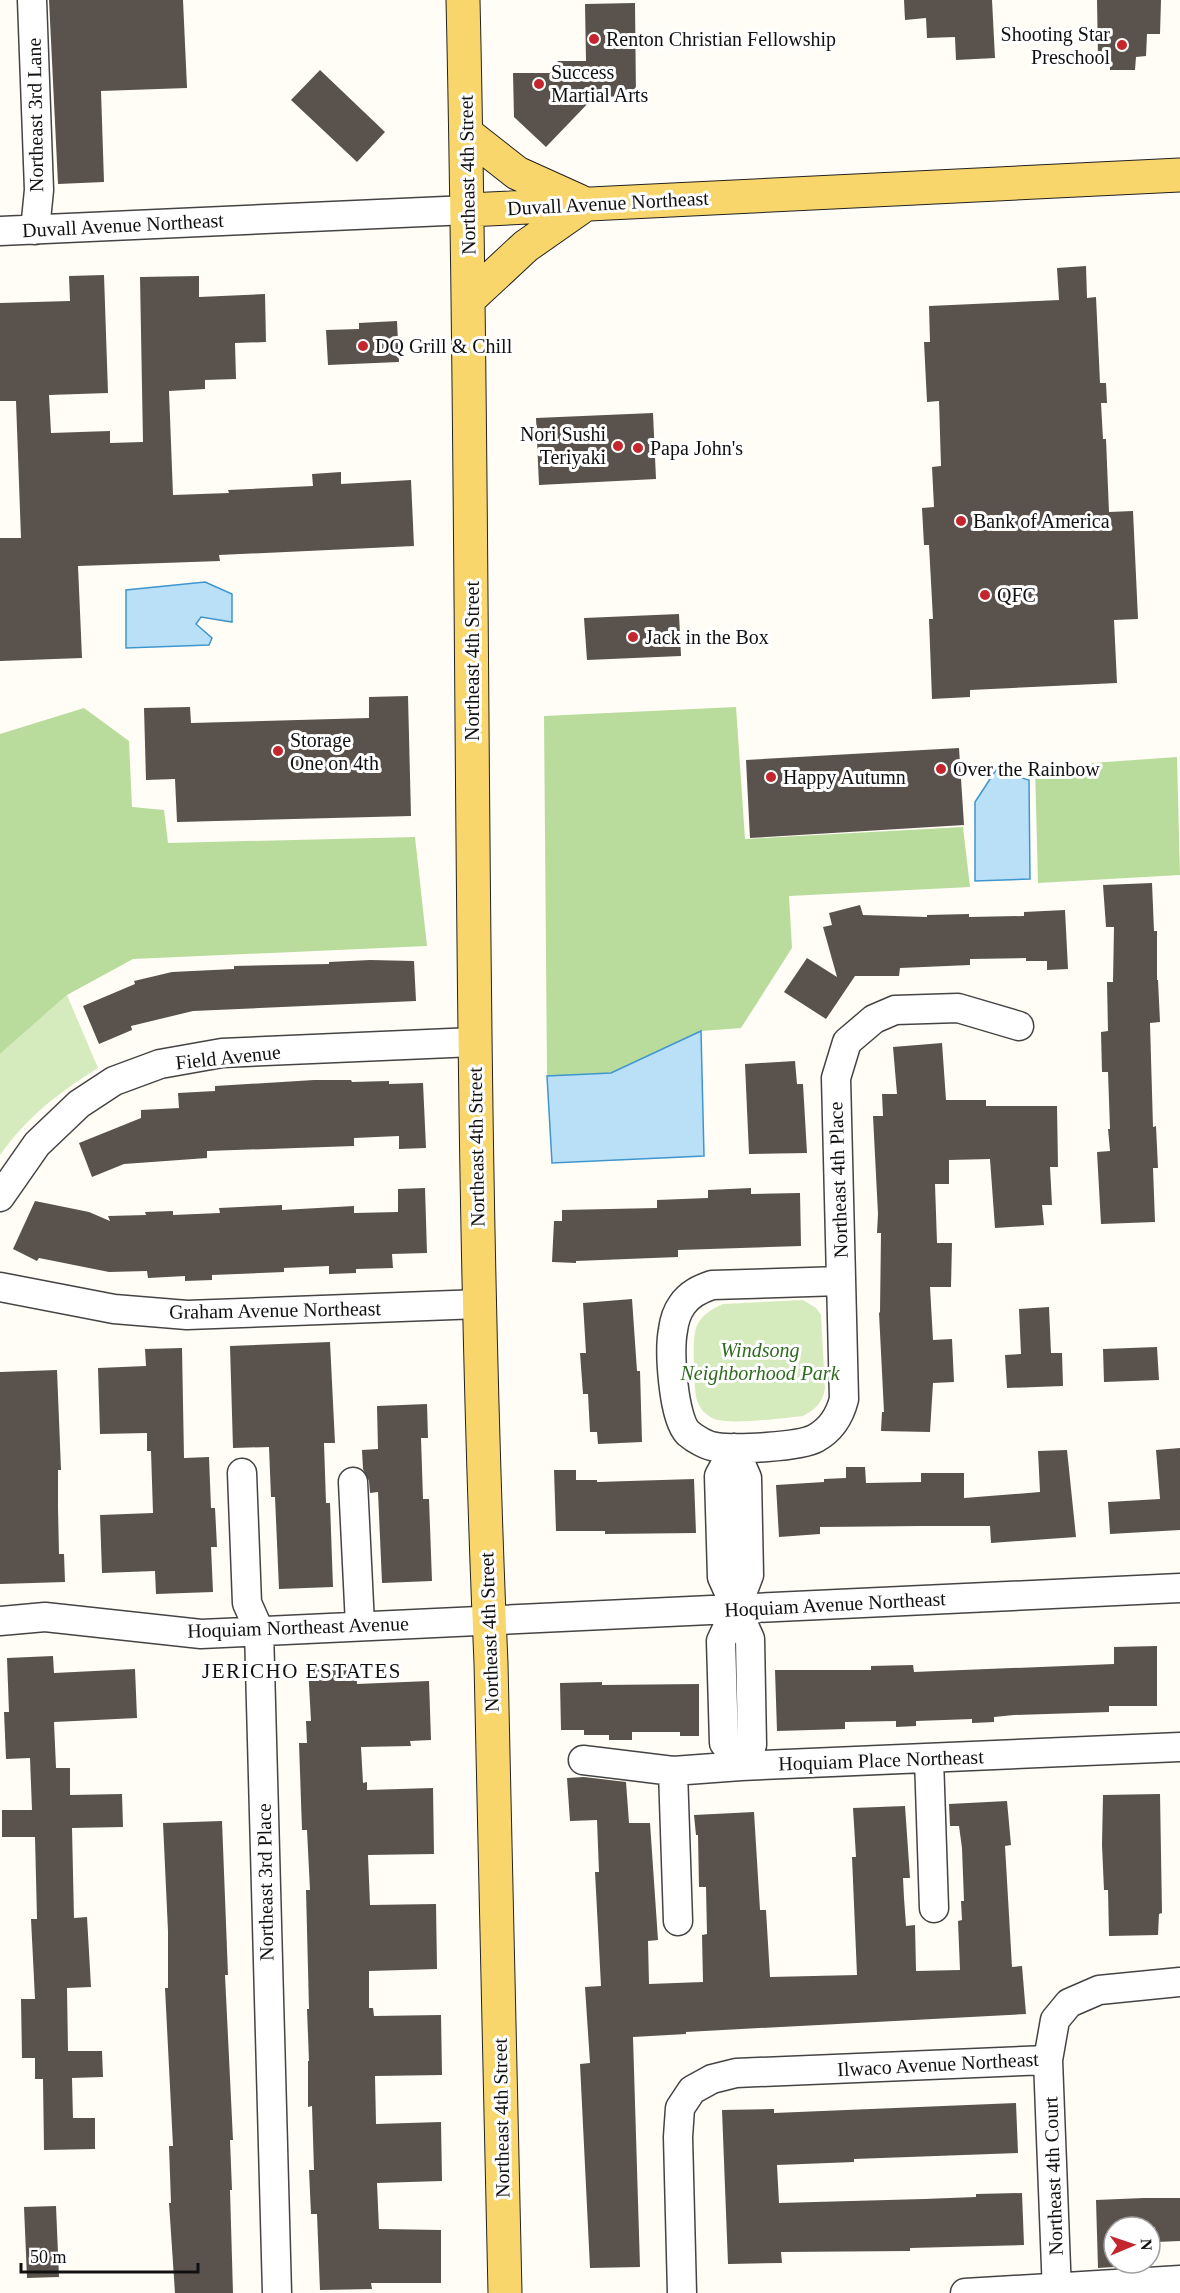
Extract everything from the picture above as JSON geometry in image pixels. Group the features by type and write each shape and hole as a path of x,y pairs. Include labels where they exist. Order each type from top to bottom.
{"main road":[{"name":"Northeast 4th Street","path":"463,0 471,472 474,1042 505,2293"},
{"path":"466,133 517,173 586,204"},
{"name":"Duvall Avenue Northeast","path":"468,210 1180,175"},
{"path":"469,299 526,246 586,204"}],"street":[{"name":"Northeast 3rd Lane","path":"32,0 39,190 35,230"},
{"name":"Duvall Avenue Northeast","path":"0,231 468,210"},
{"name":"Northeast 4th Place","path":"841,1281 712,1286 697,1290 683,1304 672,1333 675,1402 680,1421 688,1432 714,1447 734,1448 797,1443 814,1439 827,1431 840,1415 844,1399 836,1078 847,1042 874,1019 895,1010 958,1008 1019,1026"},
{"name":"Field Avenue","path":"0,1197 37,1144 79,1104 114,1081 160,1064 222,1053 474,1042"},
{"name":"Graham Avenue Northeast","path":"0,1287 114,1309 187,1316 480,1304"},
{"path":"734,1448 747,1478 749,1575 721,1641 724,1743 741,1766"},
{"name":"Northeast 3rd Place","path":"242,1473 247,1603 259,1630 277,2293"},
{"path":"353,1482 360,1625"},
{"name":"Hoquiam Avenue Northeast","path":"489,1620 1180,1588"},
{"name":"Hoquiam Northeast Avenue","path":"0,1621 45,1617 201,1634 489,1620"},
{"name":"Hoquiam Place Northeast","path":"583,1760 673,1771 1180,1747"},
{"path":"929,1758 934,1908"},
{"path":"673,1771 678,1921"},
{"name":"Ilwaco Avenue Northeast","path":"682,2293 678,2137 680,2108 692,2090 712,2079 736,2073 1048,2060 1055,2020 1069,2003 1099,1990 1180,1982"},
{"name":"Northeast 4th Court","path":"1048,2060 1057,2291"},
{"path":"965,2293 1057,2291 1180,2280"}],"green space":[{"path":"736,707 745,839 963,827 970,887 789,896 792,948 741,1028 701,1031 611,1073 547,1076 544,716"},
{"path":"84,708 129,741 132,807 164,810 168,843 415,837 427,946 133,959 67,995 0,1054 0,734"},
{"path":"1177,757 1180,875 1038,883 1035,767"},
{"path":"67,995 98,1068 44,1106 0,1155 0,1054"},
{"name":"Windsong Neighborhood Park","path":"803,1300 816,1308 821,1315 825,1389 818,1405 803,1416 756,1421 720,1420 706,1414 696,1397 694,1362 696,1328 703,1316 723,1304"}],"water":[{"path":"205,582 232,594 232,622 201,617 196,624 212,638 209,645 126,648 126,590"},
{"path":"996,770 1029,780 1030,879 975,881 975,802"},
{"path":"701,1031 704,1156 552,1163 547,1076 611,1073"}],"building":[{"path":"49,0 183,0 187,88 101,91 104,182 58,184"},
{"path":"904,0 992,0 995,58 956,60 955,37 927,38 926,18 905,20"},
{"name":"Shooting Star Preschool","path":"1097,0 1161,0 1160,34 1147,34 1146,56 1136,57 1135,70 1110,70 1110,57 1098,57"},
{"path":"635,3 636,96 594,97 546,147 514,117 513,73 550,73 558,61 586,61 585,4"},
{"path":"320,70 385,132 357,162 291,100"},
{"path":"1086,266 1087,298 1096,297 1100,383 1106,383 1107,403 1101,403 1103,439 1106,439 1109,512 1133,511 1138,619 1114,620 1117,683 970,690 970,697 932,699 929,619 933,619 929,545 924,545 922,508 934,507 932,467 941,466 939,401 927,402 924,342 930,342 929,306 1059,300 1057,268"},
{"path":"104,275 108,393 49,395 51,433 110,431 110,443 143,442 140,277 199,276 199,297 265,294 266,342 235,343 236,379 205,380 205,389 169,391 173,495 313,486 312,474 341,472 341,484 411,480 414,546 219,555 220,561 78,566 82,658 0,661 0,538 21,538 16,401 0,401 0,303 70,301 69,276"},
{"name":"DQ Grill & Chill","path":"397,321 399,362 328,365 326,330 359,329 359,323"},
{"path":"653,413 656,479 539,485 536,418"},
{"name":"Jack in the Box","path":"679,614 681,656 587,660 584,618"},
{"name":"Storage One on 4th","path":"408,696 411,816 177,822 175,779 146,780 144,708 190,707 191,723 369,718 369,697"},
{"path":"959,748 964,825 750,838 746,760"},
{"path":"1152,883 1154,931 1157,931 1160,1022 1150,1023 1153,1127 1156,1126 1158,1168 1153,1168 1155,1222 1101,1224 1097,1152 1110,1151 1108,1129 1110,1129 1108,1072 1102,1072 1101,1032 1108,1031 1107,982 1113,982 1114,927 1106,927 1103,885"},
{"path":"860,905 863,915 927,917 927,915 969,914 969,917 1024,916 1024,912 1065,910 1068,969 1047,970 1047,961 1026,961 1026,958 970,959 970,965 900,968 899,976 855,976 826,1019 784,992 807,958 837,977 823,927 832,925 829,913"},
{"path":"414,961 416,1001 193,1011 131,1026 132,1030 99,1044 83,1006 135,984 134,981 172,972 234,969 234,966 329,964 329,962"},
{"path":"942,1043 946,1100 986,1100 986,1106 1057,1106 1058,1167 1050,1167 1052,1205 1042,1205 1044,1225 995,1228 990,1159 949,1160 949,1184 935,1184 937,1243 952,1243 951,1287 930,1287 933,1340 952,1339 954,1382 933,1383 930,1432 881,1431 882,1412 884,1412 879,1313 881,1233 877,1233 873,1116 883,1116 882,1094 897,1094 893,1047"},
{"path":"795,1061 797,1084 803,1084 807,1153 749,1154 745,1064"},
{"path":"314,1080 389,1081 389,1084 423,1083 426,1148 399,1149 399,1136 354,1138 354,1146 207,1151 207,1158 124,1164 92,1177 79,1143 141,1118 141,1110 179,1108 178,1093 215,1091 215,1086"},
{"path":"425,1188 427,1253 392,1254 393,1268 356,1269 356,1273 329,1274 329,1266 284,1268 284,1272 212,1275 212,1280 185,1281 185,1276 148,1278 147,1271 109,1272 39,1258 37,1261 13,1249 35,1201 89,1212 110,1221 108,1216 146,1215 145,1212 173,1211 173,1215 220,1213 219,1208 282,1205 282,1210 354,1206 354,1213 398,1212 398,1189"},
{"path":"751,1188 751,1194 800,1193 801,1246 678,1250 678,1257 576,1261 576,1263 552,1262 554,1221 562,1221 562,1210 657,1208 657,1200 708,1198 708,1190"},
{"path":"632,1299 637,1371 640,1371 642,1442 598,1444 597,1432 590,1432 588,1394 583,1394 580,1353 586,1353 583,1303"},
{"path":"1049,1307 1051,1353 1062,1353 1063,1386 1007,1388 1005,1355 1021,1354 1019,1309"},
{"path":"330,1342 335,1443 324,1443 326,1503 330,1503 333,1587 279,1589 275,1497 271,1497 269,1447 233,1448 230,1346"},
{"path":"1157,1347 1159,1380 1104,1382 1103,1349"},
{"path":"182,1348 184,1458 209,1457 211,1508 215,1508 217,1547 211,1547 213,1592 156,1594 155,1571 102,1573 100,1515 153,1513 151,1451 147,1451 147,1433 100,1434 98,1368 146,1366 145,1349"},
{"path":"57,1370 61,1470 58,1470 59,1554 64,1554 65,1582 0,1584 0,1372"},
{"path":"427,1404 428,1438 421,1438 423,1499 429,1499 432,1581 382,1583 378,1492 370,1493 369,1481 363,1469 362,1450 378,1449 377,1406"},
{"path":"1180,1448 1180,1530 1110,1534 1108,1502 1160,1499 1156,1450"},
{"path":"1067,1450 1076,1537 991,1543 990,1526 921,1526 820,1527 820,1534 779,1537 776,1485 846,1478 846,1467 865,1467 866,1483 921,1482 921,1473 964,1473 964,1498 1040,1492 1038,1451"},
{"path":"554,1470 576,1470 576,1480 597,1480 597,1482 694,1479 696,1533 605,1534 605,1531 556,1531"},
{"path":"1157,1646 1157,1706 1109,1706 1109,1712 1014,1715 994,1717 994,1722 972,1723 972,1719 916,1721 916,1726 896,1727 896,1721 845,1722 845,1729 777,1731 775,1670 871,1670 871,1666 913,1665 914,1672 1114,1664 1114,1647"},
{"path":"53,1656 54,1673 135,1669 137,1718 54,1722 56,1768 70,1768 70,1795 122,1794 123,1827 72,1828 74,1918 87,1917 91,1987 67,1988 68,2051 102,2051 103,2077 72,2078 73,2118 95,2118 95,2149 44,2150 43,2079 35,2079 35,2058 22,2058 21,1999 35,1999 31,1919 37,1919 35,1837 2,1837 2,1810 32,1810 30,1758 6,1759 4,1712 9,1712 7,1658"},
{"path":"356,1664 357,1684 429,1681 431,1740 410,1741 411,1746 361,1747 363,1783 367,1782 367,1790 433,1788 434,1854 368,1855 370,1905 436,1904 437,1969 369,1971 369,2008 373,2008 374,2016 441,2015 442,2075 375,2076 376,2124 441,2122 442,2181 377,2183 379,2229 441,2230 441,2283 371,2283 372,2289 320,2290 317,2214 311,2214 309,2170 314,2170 312,2106 308,2107 307,2009 309,2009 306,1890 310,1890 307,1830 302,1830 299,1743 307,1743 306,1721 311,1721 308,1666"},
{"path":"602,1682 602,1685 699,1684 699,1736 680,1736 680,1732 632,1732 632,1740 609,1740 609,1735 584,1735 584,1730 561,1730 560,1683"},
{"path":"584,1777 626,1782 629,1823 650,1823 658,1940 648,1941 649,1984 703,1982 702,1935 707,1934 706,1887 699,1887 698,1835 696,1835 694,1815 754,1812 760,1910 766,1910 770,1977 857,1975 852,1857 856,1857 853,1808 905,1806 910,1878 903,1878 904,1898 906,1926 915,1925 916,1971 960,1970 958,1921 962,1920 961,1901 964,1901 962,1848 959,1826 950,1826 949,1804 1007,1801 1011,1845 1005,1846 1012,1967 1022,1966 1026,2014 686,2032 686,2034 633,2037 640,2267 590,2268 580,2064 590,2063 585,1987 601,1986 595,1872 599,1872 597,1820 570,1821 567,1778"},
{"path":"1160,1794 1162,1913 1159,1914 1158,1935 1109,1936 1108,1890 1104,1890 1102,1845 1103,1795"},
{"path":"222,1821 228,1975 225,1975 233,2140 230,2140 232,2190 230,2190 233,2293 175,2293 169,2203 171,2203 169,2146 173,2146 165,1988 168,1988 168,1931 163,1823"},
{"path":"1016,2103 1018,2153 854,2159 854,2162 777,2165 779,2203 976,2197 976,2194 1022,2193 1024,2245 910,2248 910,2251 781,2252 782,2263 728,2264 722,2110 774,2109 774,2113"},
{"path":"1180,2198 1180,2241 1162,2242 1162,2215 1102,2215 1102,2268 1098,2268 1096,2200"},
{"path":"56,2206 59,2277 27,2278 24,2207"}],"place":[{"name":"Renton Christian Fellowship","path":"594,39"},
{"name":"Shooting Star Preschool","path":"1122,45"},
{"name":"Success Martial Arts","path":"539,84"},
{"name":"DQ Grill & Chill","path":"363,346"},
{"name":"Nori Sushi Teriyaki","path":"618,446"},
{"name":"Papa John's","path":"638,448"},
{"name":"Bank of America","path":"961,521"},
{"name":"QFC","path":"985,595"},
{"name":"Jack in the Box","path":"633,637"},
{"name":"Storage One on 4th","path":"278,751"},
{"name":"Over the Rainbow","path":"941,769"},
{"name":"Happy Autumn","path":"771,777"}],"district":[{"name":"JERICHO ESTATES","path":"302,1671"}]}
